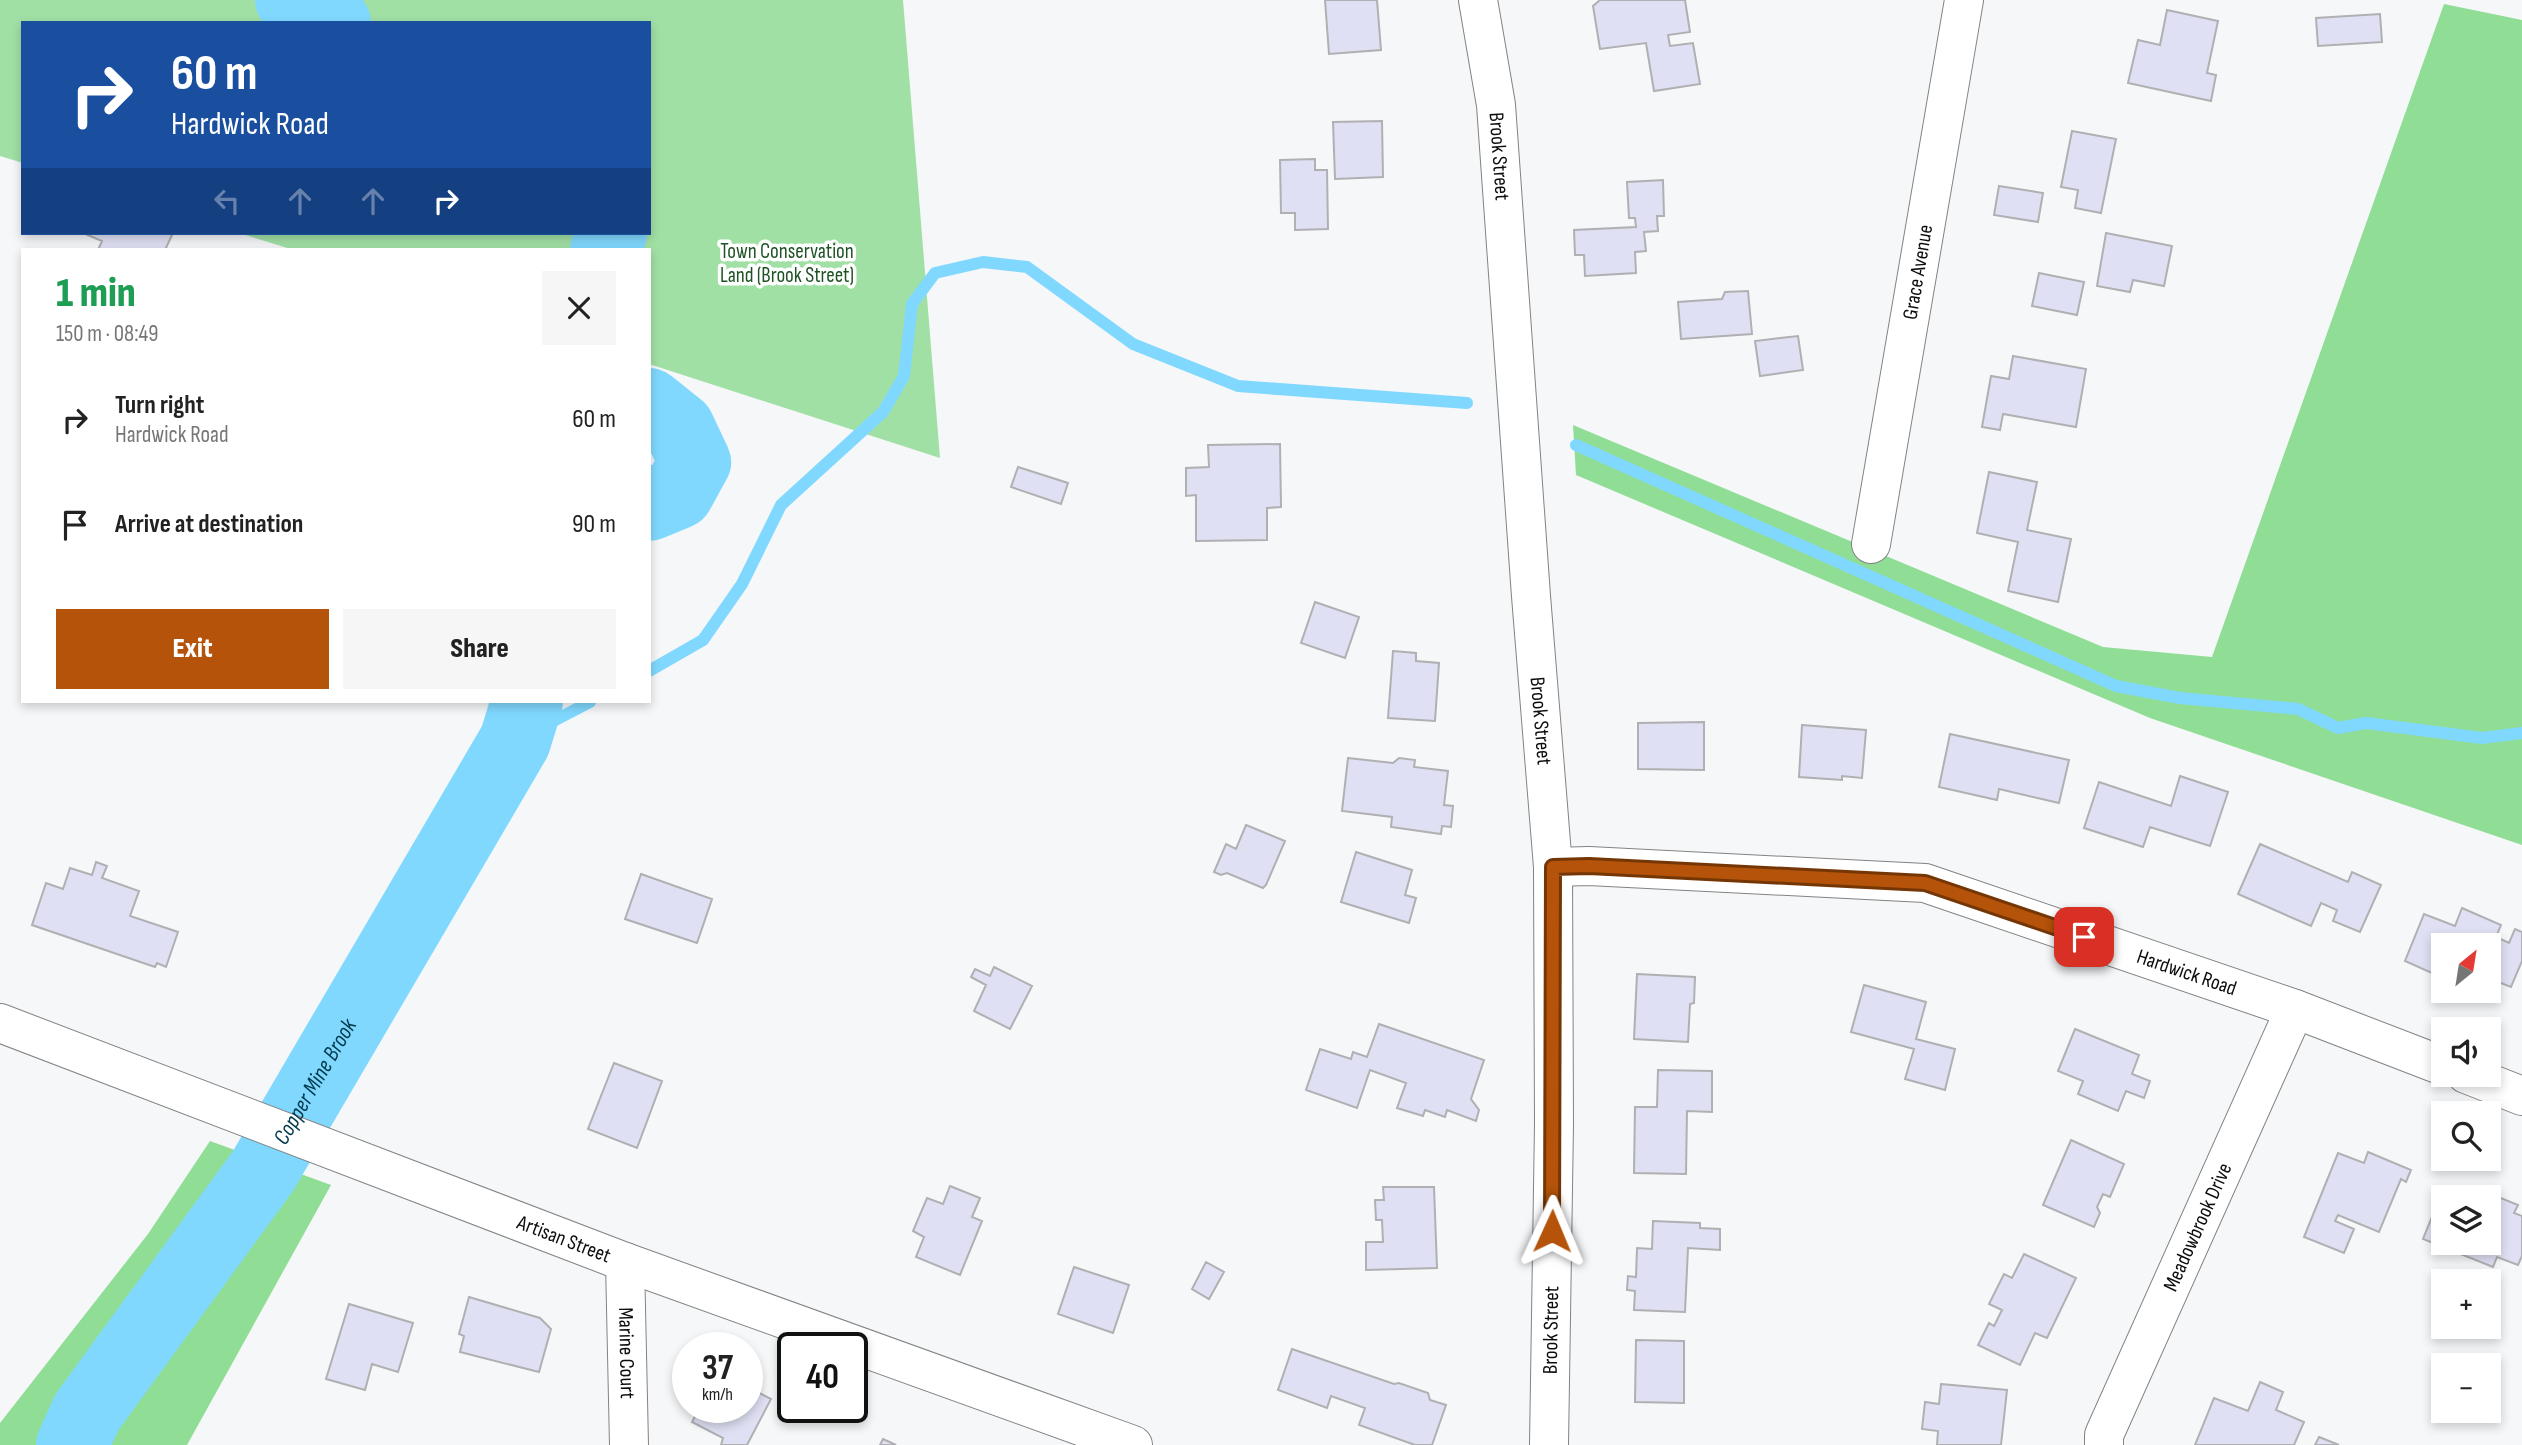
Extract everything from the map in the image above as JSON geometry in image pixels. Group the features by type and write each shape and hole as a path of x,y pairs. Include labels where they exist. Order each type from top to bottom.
{"street":[{"name":"Brook Street","path":"1478,0 1496,105 1553,867 1554,1124 1549,1445"},
{"name":"Grace Avenue","path":"1871,544 1964,0"},
{"name":"Hardwick Road","path":"1553,867 1589,866 1925,883 2295,1009 2431,1061"},
{"name":"Meadowbrook Drive","path":"2104,1445 2104,1435 2295,1009"},
{"name":"Artisan Street","path":"0,1023 1085,1436 1133,1445"},
{"path":"2499,1087 2522,1096"},
{"name":"Marine Court","path":"625,1262 629,1445"}],"green space":[{"name":"Town Conservation Land (Brook Street)","path":"0,0 903,0 940,458 651,365 651,248 288,248 245,235 651,235 651,21 21,21 21,162 0,156"},
{"path":"2444,4 2522,20 2522,845 2150,718 1576,475 1573,425 2103,647 2212,657"},
{"path":"210,1141 331,1185 187,1445 0,1445 0,1423 148,1234"}],"building":[{"path":"1325,0 1377,0 1381,50 1329,54"},
{"path":"1600,0 1685,0 1690,32 1668,35 1670,46 1693,43 1700,84 1654,91 1646,43 1600,49 1593,6"},
{"path":"2167,10 2218,21 2207,73 2216,75 2211,101 2128,83 2138,40 2160,45"},
{"path":"2380,14 2382,42 2318,46 2316,18"},
{"path":"1382,121 1383,177 1335,179 1333,122"},
{"path":"2072,131 2116,139 2101,213 2075,208 2078,190 2061,187"},
{"path":"1315,159 1315,170 1327,170 1328,229 1295,230 1295,213 1281,213 1280,160"},
{"path":"1663,180 1664,216 1657,216 1658,231 1644,232 1646,251 1635,252 1636,273 1585,276 1584,255 1575,255 1574,230 1636,227 1635,218 1629,218 1627,182"},
{"path":"1999,186 2043,193 2038,222 1994,215"},
{"path":"2106,233 2172,246 2164,286 2133,280 2130,292 2097,286"},
{"path":"88,235 172,235 166,248 99,248 102,241"},
{"path":"2039,273 2084,282 2077,315 2032,306"},
{"path":"1748,291 1752,334 1681,339 1678,302 1722,299 1725,292"},
{"path":"1798,336 1803,370 1760,376 1755,341"},
{"path":"2013,356 2086,369 2076,427 2003,414 2000,430 1982,427 1991,376 2009,379"},
{"path":"1280,444 1281,507 1267,508 1267,540 1196,541 1196,495 1186,496 1186,468 1209,467 1208,445"},
{"path":"1018,467 1068,483 1061,504 1011,487"},
{"path":"1989,472 2037,482 2027,530 2071,539 2058,602 2008,591 2018,542 1977,533"},
{"path":"1315,602 1359,617 1345,658 1301,643"},
{"path":"1393,651 1416,653 1416,661 1439,663 1435,721 1388,718"},
{"path":"1704,722 1704,770 1638,769 1638,723"},
{"path":"1802,725 1866,730 1862,778 1842,776 1842,780 1799,777"},
{"path":"1950,734 2069,760 2059,803 1999,789 1997,800 1939,787"},
{"path":"1348,758 1393,763 1399,758 1415,760 1414,767 1448,771 1444,805 1453,806 1451,827 1442,826 1441,834 1391,827 1392,817 1342,811"},
{"path":"2180,776 2228,792 2210,846 2150,827 2143,847 2084,828 2099,782 2171,806"},
{"path":"1246,825 1285,841 1263,888 1227,873 1221,875 1214,872 1226,844 1236,849"},
{"path":"2260,844 2348,882 2352,872 2381,885 2360,932 2333,921 2337,910 2321,903 2311,926 2238,894"},
{"path":"1356,852 1412,870 1405,895 1416,898 1409,923 1341,902"},
{"path":"96,862 107,866 102,878 139,891 130,916 178,932 166,967 157,963 155,967 32,925 46,883 63,889 70,868 92,875"},
{"path":"641,874 712,899 697,943 625,919"},
{"path":"2462,908 2501,925 2498,933 2431,933 2431,973 2405,961 2424,914 2455,926"},
{"path":"2515,929 2522,932 2522,961 2511,987 2501,983 2501,939 2509,943"},
{"path":"994,967 1032,986 1010,1029 974,1011 986,985 971,977 975,969 990,976"},
{"path":"1637,974 1695,977 1688,1042 1634,1039"},
{"path":"1864,985 1926,1002 1916,1039 1955,1049 1945,1090 1905,1079 1914,1049 1851,1032"},
{"path":"1379,1024 1484,1060 1471,1099 1479,1110 1476,1121 1447,1110 1445,1117 1425,1110 1423,1116 1397,1108 1406,1083 1370,1070 1357,1108 1306,1090 1320,1049 1351,1059 1353,1052 1367,1057"},
{"path":"2075,1029 2139,1055 2132,1074 2150,1081 2144,1098 2126,1091 2118,1111 2078,1094 2083,1081 2058,1071"},
{"path":"614,1063 662,1081 637,1148 588,1129"},
{"path":"1658,1070 1712,1071 1712,1112 1687,1111 1686,1174 1634,1173 1635,1107 1657,1107"},
{"path":"2071,1140 2124,1164 2110,1197 2103,1194 2097,1207 2100,1213 2094,1227 2043,1205"},
{"path":"2368,1152 2411,1170 2406,1182 2401,1179 2379,1232 2338,1215 2335,1221 2354,1229 2344,1253 2304,1237 2338,1153 2364,1163"},
{"path":"950,1186 980,1198 972,1217 982,1221 960,1275 916,1257 924,1237 913,1231 927,1198 943,1204"},
{"path":"1383,1187 1434,1187 1437,1268 1366,1270 1366,1242 1383,1242 1382,1220 1376,1220 1375,1200 1384,1200"},
{"path":"2501,1198 2518,1205 2514,1213 2522,1216 2522,1256 2518,1265 2497,1257 2493,1267 2463,1255 2501,1255"},
{"path":"2431,1219 2431,1242 2423,1239"},
{"path":"1653,1221 1700,1223 1700,1228 1720,1229 1720,1250 1688,1248 1685,1312 1634,1310 1635,1291 1627,1290 1628,1276 1636,1277 1637,1248 1652,1249"},
{"path":"2024,1254 2076,1278 2047,1338 2035,1333 2020,1365 1978,1345 1989,1323 1994,1326 2002,1310 1989,1304 2004,1274 2012,1278"},
{"path":"1206,1262 1224,1272 1209,1299 1192,1289"},
{"path":"1074,1267 1129,1285 1113,1333 1058,1314"},
{"path":"469,1297 540,1318 551,1329 539,1372 460,1352 464,1336 459,1334"},
{"path":"349,1304 413,1323 398,1372 372,1364 365,1390 326,1379"},
{"path":"1636,1340 1684,1341 1684,1403 1635,1402"},
{"path":"1292,1349 1428,1393 1430,1400 1446,1405 1432,1445 1415,1445 1359,1425 1365,1408 1331,1396 1327,1408 1278,1390"},
{"path":"2260,1382 2283,1392 2276,1410 2304,1422 2294,1445 2195,1445 2214,1398 2248,1411"},
{"path":"1941,1384 2007,1390 2001,1445 1937,1445 1938,1431 1922,1429 1925,1402 1939,1404"},
{"path":"763,1395 771,1399 763,1414"},
{"path":"694,1423 758,1423 747,1445 721,1445 723,1438"},
{"path":"2319,1437 2339,1445 2315,1445"},
{"path":"883,1439 896,1445 880,1445"}],"waterway":[{"name":"Copper Mine Brook","path":"291,0 331,21"},
{"name":"Copper Mine Brook","path":"607,248 610,235"},
{"path":"651,670 703,640 742,584 781,505 883,412 904,376 912,304 935,273 983,262 1027,267 1133,344 1238,386 1467,403"},
{"name":"Copper Mine Brook","path":"651,406 679,428 695,462 678,493 651,504"},
{"path":"1576,445 2116,686 2180,698 2298,709 2338,728 2366,723 2482,738 2522,733"},
{"name":"Copper Mine Brook","path":"72,1445 87,1412 263,1171 515,741 527,703"},
{"path":"515,741 588,703"}],"route":[{"path":"1552,1231 1553,867 1589,866 1925,883 2084,937"}]}
